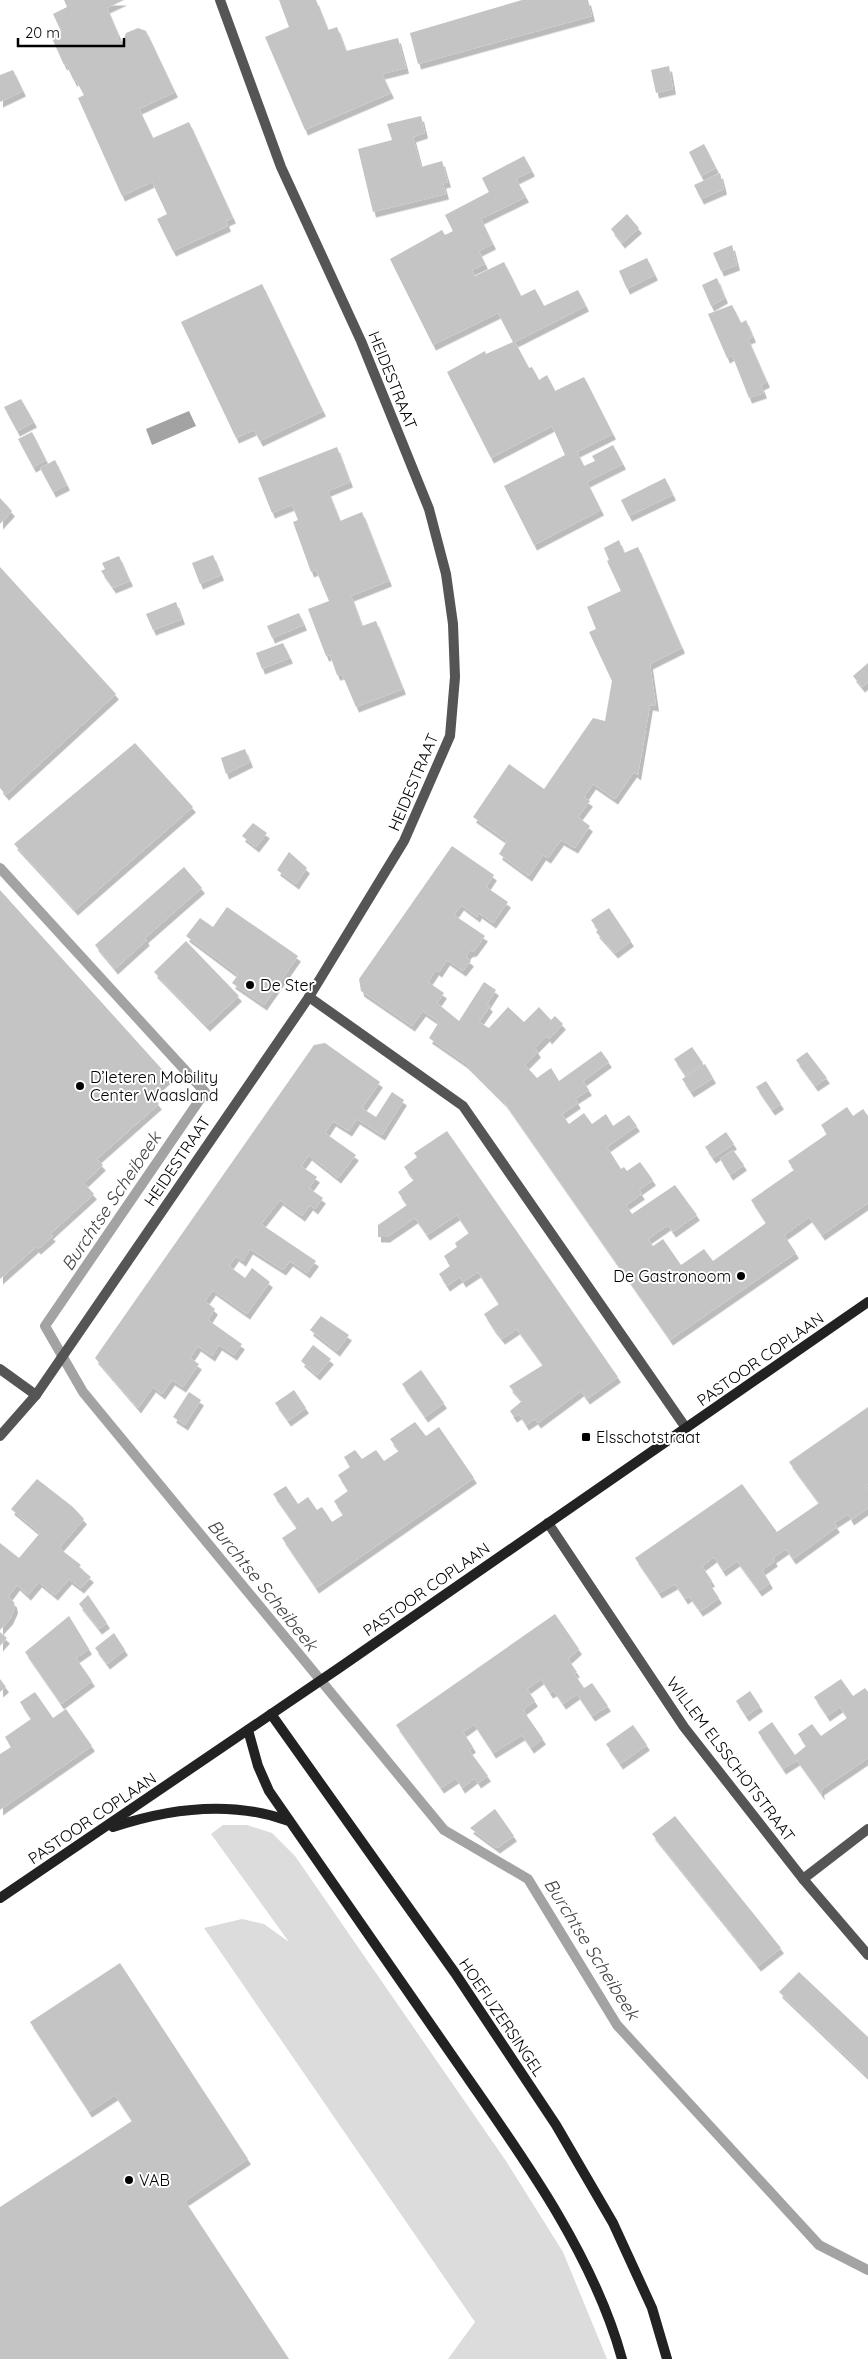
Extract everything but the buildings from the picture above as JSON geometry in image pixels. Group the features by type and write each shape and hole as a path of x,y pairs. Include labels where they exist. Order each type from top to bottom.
{"street":[{"name":"HEIDESTRAAT","path":"0,1436 36,1395 308,997 404,841 450,736 455,677 453,624 446,574 429,509 361,341 281,167 220,0"},
{"path":"308,997 463,1106 686,1428"},
{"name":"PASTOOR COPLAAN","path":"0,1898 248,1730 868,1302"},
{"path":"0,1369 36,1395"},
{"name":"WILLEM ELSSCHOTSTRAAT","path":"548,1523 684,1727 803,1879 868,1955"},
{"name":"HOEFIJZERSINGEL","path":"271,1714 455,1973 556,2125 613,2223 652,2308 667,2359"},
{"path":"248,1730 258,1766 269,1791 518,2150 585,2262 617,2340 622,2359"},
{"path":"100,1831 147,1816 206,1807 244,1809 271,1814 290,1821"},
{"path":"803,1879 868,1829"}],"shaded area":[{"path":"189,411 196,426 152,445 146,429"},
{"path":"223,1825 247,1825 272,1833 295,1856 506,2161 563,2252 607,2359 448,2359 475,2322 204,1928 242,1919 264,1924 289,1942 211,1834"}],"waterway":[{"name":"Burchtse Scheibeek","path":"0,868 205,1092 45,1326 83,1392 444,1830 528,1879 617,2025 819,2245 868,2270"}],"place":[{"name":"De Ster","path":"250,985"},
{"name":"D’Ieteren Mobility Center Waasland","path":"80,1086"},
{"name":"De Gastronoom","path":"741,1276"},
{"name":"Elsschotstraat","path":"586,1437"},
{"name":"VAB","path":"129,2180"}]}
